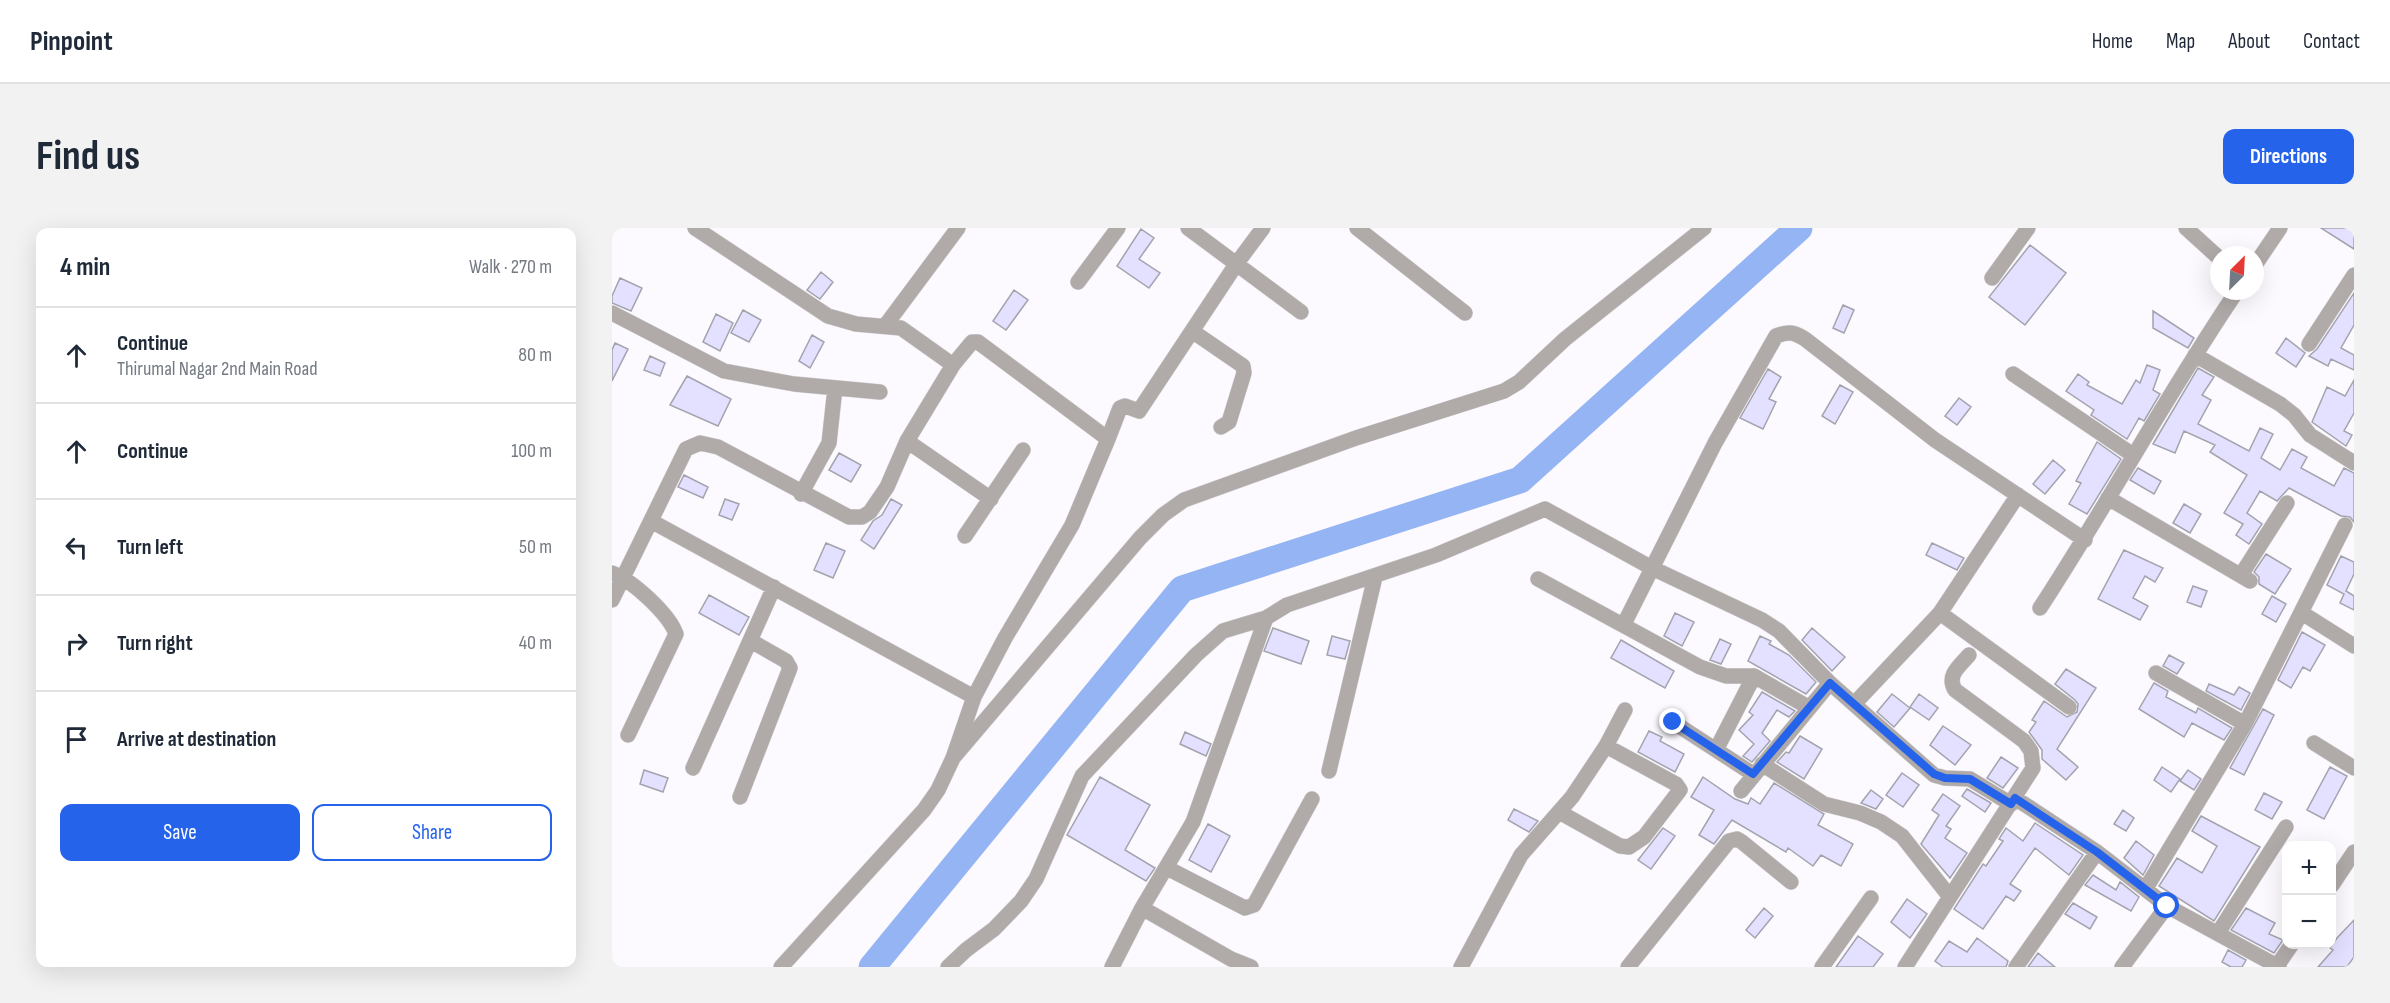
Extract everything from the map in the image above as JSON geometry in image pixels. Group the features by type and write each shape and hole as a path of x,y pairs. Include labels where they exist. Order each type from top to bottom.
{"street":[{"path":"695,228 828,316 856,324 901,328 953,365"},
{"path":"885,326 958,228"},
{"path":"1078,282 1118,228"},
{"path":"1188,228 1301,312"},
{"path":"782,967 924,810 938,789 953,758 974,697 1005,638 1072,525 1120,408 1125,406 1139,411 1237,263 1263,228"},
{"path":"1357,228 1465,313"},
{"path":"953,758 1162,515 1184,500 1356,438 1504,391 1519,382 1565,339 1704,228"},
{"path":"1992,278 2028,228"},
{"path":"2186,228 2210,250"},
{"path":"2264,252 2280,228"},
{"path":"2310,344 2354,275"},
{"path":"2040,608 2085,540 2133,455 2231,300"},
{"path":"612,313 724,371 794,384 880,392"},
{"path":"1192,331 1243,366 1244,373 1229,422 1221,427"},
{"path":"1624,624 1715,443 1776,336 1785,332 1795,333 1805,339 1935,440 2085,540"},
{"path":"612,600 618,575 651,521 686,449 700,442 718,447 801,494 849,517 862,517 870,512 887,487 907,441 953,365 972,342 978,342 1108,439"},
{"path":"2195,355 2280,404 2294,415 2310,435 2354,464"},
{"path":"2013,374 2133,455"},
{"path":"801,494 829,443 835,388"},
{"path":"907,441 991,499"},
{"path":"964,536 1023,450"},
{"path":"1855,703 1940,613 2018,495"},
{"path":"2108,498 2245,578 2287,503"},
{"path":"948,967 994,929 1021,901 1036,879 1082,776 1196,655 1223,631 1266,618 1287,605 1375,577 1477,540 1545,509 1652,568 1762,620 1779,631 1830,683 1934,774 1945,778 1970,779 2013,801 2097,852 2167,906 2278,966 2289,949"},
{"path":"651,521 974,697"},
{"path":"2146,888 2245,724 2345,525"},
{"path":"618,575 672,622 676,634 628,735"},
{"path":"1329,771 1375,577"},
{"path":"1538,579 1700,667 1726,676 1754,676 1808,707"},
{"path":"693,768 774,587"},
{"path":"1940,613 2069,707"},
{"path":"2302,613 2352,639"},
{"path":"1112,967 1142,908 1193,822 1266,618"},
{"path":"740,797 790,668 786,661 751,642"},
{"path":"1905,967 2033,768 2031,751 2024,741 1954,690 1951,676 1969,655"},
{"path":"2156,673 2245,724"},
{"path":"1716,750 1754,676"},
{"path":"1741,791 1830,683"},
{"path":"1461,967 1521,855 1539,833 1561,813 1606,746 1625,710"},
{"path":"1673,722 1716,750 1824,804 1860,813 1881,822 1902,836 1950,897"},
{"path":"2314,743 2354,768"},
{"path":"1561,813 1620,846 1629,847 1644,837 1680,790 1676,784 1606,746"},
{"path":"1167,868 1245,908 1254,905 1312,800"},
{"path":"2218,933 2286,827"},
{"path":"1628,967 1729,841 1742,842 1791,882"},
{"path":"2016,967 2097,852"},
{"path":"2336,878 2354,852"},
{"path":"1822,967 1871,898"},
{"path":"2122,967 2167,906"},
{"path":"1142,908 1231,959 1251,967"}],"building":[{"path":"2321,228 2354,228 2354,249"},
{"path":"1141,229 1154,238 1139,259 1160,273 1149,288 1117,266"},
{"path":"2030,245 2066,273 2025,325 1989,297"},
{"path":"821,272 833,282 820,299 807,290"},
{"path":"620,278 642,288 631,311 612,303 612,296"},
{"path":"1014,290 1028,300 1006,330 993,321"},
{"path":"2354,293 2354,325 2341,348 2354,355 2354,370 2331,359 2328,366 2309,356 2317,349"},
{"path":"1843,305 1854,310 1844,333 1833,328"},
{"path":"743,310 761,320 749,342 731,333"},
{"path":"2153,311 2194,338 2188,348 2153,328"},
{"path":"716,314 733,323 720,351 703,342"},
{"path":"812,335 824,342 810,368 799,361"},
{"path":"2286,338 2305,353 2296,367 2276,353"},
{"path":"615,343 628,349 612,381 612,350"},
{"path":"650,356 665,363 660,376 644,370"},
{"path":"2147,365 2160,370 2153,390 2160,394 2144,421 2139,418 2127,439 2091,415 2094,410 2066,391 2078,374 2089,382 2087,385 2122,404 2136,380 2140,383"},
{"path":"2198,368 2214,377 2202,395 2211,400 2198,424 2249,451 2260,428 2273,434 2261,458 2280,470 2292,449 2307,457 2301,468 2334,486 2344,468 2354,473 2354,522 2350,517 2341,516 2289,488 2277,501 2260,491 2247,513 2262,524 2249,544 2236,535 2243,524 2224,513 2247,475 2210,452 2215,445 2184,431 2175,453 2153,444"},
{"path":"1768,369 1781,377 1769,399 1776,402 1763,429 1740,418"},
{"path":"687,376 731,399 718,426 670,405"},
{"path":"2354,380 2354,413 2344,431 2352,435 2346,446 2312,422 2327,387 2345,396"},
{"path":"1840,385 1853,392 1835,424 1822,416"},
{"path":"1959,398 1971,407 1957,425 1945,416"},
{"path":"2097,442 2121,459 2087,514 2069,504 2081,483 2076,481"},
{"path":"839,453 861,465 851,482 829,470"},
{"path":"2053,460 2065,470 2045,494 2033,484"},
{"path":"2138,468 2161,481 2154,494 2130,480"},
{"path":"684,475 708,487 703,498 678,487"},
{"path":"725,499 739,504 732,520 719,515"},
{"path":"891,499 902,505 874,549 861,540 873,521 882,515"},
{"path":"2184,504 2201,514 2190,533 2173,523"},
{"path":"826,543 845,551 833,578 814,570"},
{"path":"1932,543 1964,558 1957,570 1926,555"},
{"path":"2124,550 2163,568 2155,582 2145,576 2133,598 2148,606 2140,620 2098,599"},
{"path":"2266,554 2291,569 2275,594 2259,584 2259,577 2254,572"},
{"path":"2341,556 2354,562 2354,574 2346,591 2354,596 2354,610 2340,603 2344,594 2327,585"},
{"path":"2193,586 2207,591 2201,607 2187,602"},
{"path":"709,595 749,617 739,635 699,613"},
{"path":"2272,596 2286,604 2276,622 2262,614"},
{"path":"1675,613 1694,622 1682,646 1664,636"},
{"path":"1273,628 1309,641 1301,664 1264,651"},
{"path":"1812,628 1845,657 1832,671 1802,640"},
{"path":"2302,632 2325,645 2310,671 2303,667 2291,688 2278,680"},
{"path":"1332,636 1350,641 1345,659 1327,655"},
{"path":"1760,636 1771,641 1769,644 1789,655 1816,682 1806,694 1748,661"},
{"path":"1720,639 1731,644 1721,664 1710,660"},
{"path":"1621,640 1674,671 1665,688 1611,658"},
{"path":"2169,655 2184,663 2177,674 2163,666"},
{"path":"2066,669 2096,688 2057,749 2078,767 2066,780 2042,759 2042,750 2029,732 2036,722 2032,720 2044,701 2067,717 2077,712 2078,704 2075,700 2055,684"},
{"path":"2154,683 2168,691 2166,697 2196,713 2198,708 2232,728 2224,740 2192,723 2184,737 2139,709"},
{"path":"2209,684 2234,695 2239,687 2250,693 2241,710 2206,691"},
{"path":"1762,692 1795,711 1789,717 1777,710 1762,733 1770,741 1752,762 1743,756 1754,744 1739,730 1753,715 1749,712"},
{"path":"1892,694 1910,708 1894,727 1877,712"},
{"path":"1919,694 1938,708 1929,720 1910,707"},
{"path":"2263,709 2274,715 2244,775 2230,768"},
{"path":"1943,726 1971,745 1955,765 1930,745"},
{"path":"1649,731 1662,737 1660,741 1684,754 1675,772 1638,752"},
{"path":"1185,732 1211,744 1206,756 1180,744"},
{"path":"1800,736 1822,749 1804,779 1777,762 1786,752 1789,753"},
{"path":"2001,757 2018,768 2003,788 1987,778"},
{"path":"2162,767 2180,779 2171,792 2154,780"},
{"path":"2330,767 2347,776 2324,819 2307,810"},
{"path":"644,770 668,778 663,792 640,784"},
{"path":"2188,770 2201,779 2194,790 2180,781"},
{"path":"1902,773 1919,785 1903,807 1886,795"},
{"path":"1100,777 1150,805 1125,850 1155,868 1146,881 1067,835"},
{"path":"1703,777 1735,799 1748,804 1751,798 1760,804 1774,783 1824,814 1818,825 1853,844 1841,866 1821,855 1813,866 1788,848 1786,852 1732,820 1714,844 1699,835 1714,810 1691,797"},
{"path":"1967,789 1991,803 1985,812 1962,796"},
{"path":"1871,790 1883,799 1876,809 1861,803"},
{"path":"2264,793 2282,802 2272,819 2255,810"},
{"path":"1943,794 1960,806 1946,826 1951,829 1945,838 1967,853 1950,878 1921,844 1939,815 1932,810"},
{"path":"1514,809 1538,821 1529,832 1508,820"},
{"path":"2123,810 2134,818 2126,831 2114,824"},
{"path":"2201,816 2260,847 2214,921 2159,886 2177,858 2202,873 2217,846 2192,831"},
{"path":"2035,823 2083,855 2069,875 2035,848 2010,884 2021,891 2014,901 2006,896 1983,929 1954,909 1983,864 1986,866 2003,841 1999,839 2006,828 2023,841"},
{"path":"1208,824 1230,836 1211,872 1189,860"},
{"path":"1663,828 1675,836 1651,869 1638,860"},
{"path":"2136,841 2154,855 2143,875 2124,858"},
{"path":"2093,875 2116,890 2120,882 2139,897 2131,911 2085,885"},
{"path":"1907,899 1927,914 1910,938 1891,922"},
{"path":"2073,903 2097,917 2090,929 2065,914"},
{"path":"1764,908 1773,916 1755,938 1746,930"},
{"path":"2246,908 2275,923 2269,934 2282,941 2274,953 2231,930"},
{"path":"2354,920 2354,957 2347,967 2318,967 2333,950 2332,949 2336,949 2337,938"},
{"path":"1858,936 1883,954 1873,967 1836,967"},
{"path":"1977,938 2008,961 2006,967 1943,967 1935,961 1949,941 1967,952"},
{"path":"2228,950 2246,960 2242,967 2231,967 2222,962"},
{"path":"2038,953 2055,967 2028,967"}],"waterway":[{"path":"872,967 1182,589 1520,480 1799,228"}],"route":[{"path":"1673,722 1753,774 1830,683 1934,774 1945,778 1970,779 2011,804 2015,798 2097,852 2167,906"}]}
